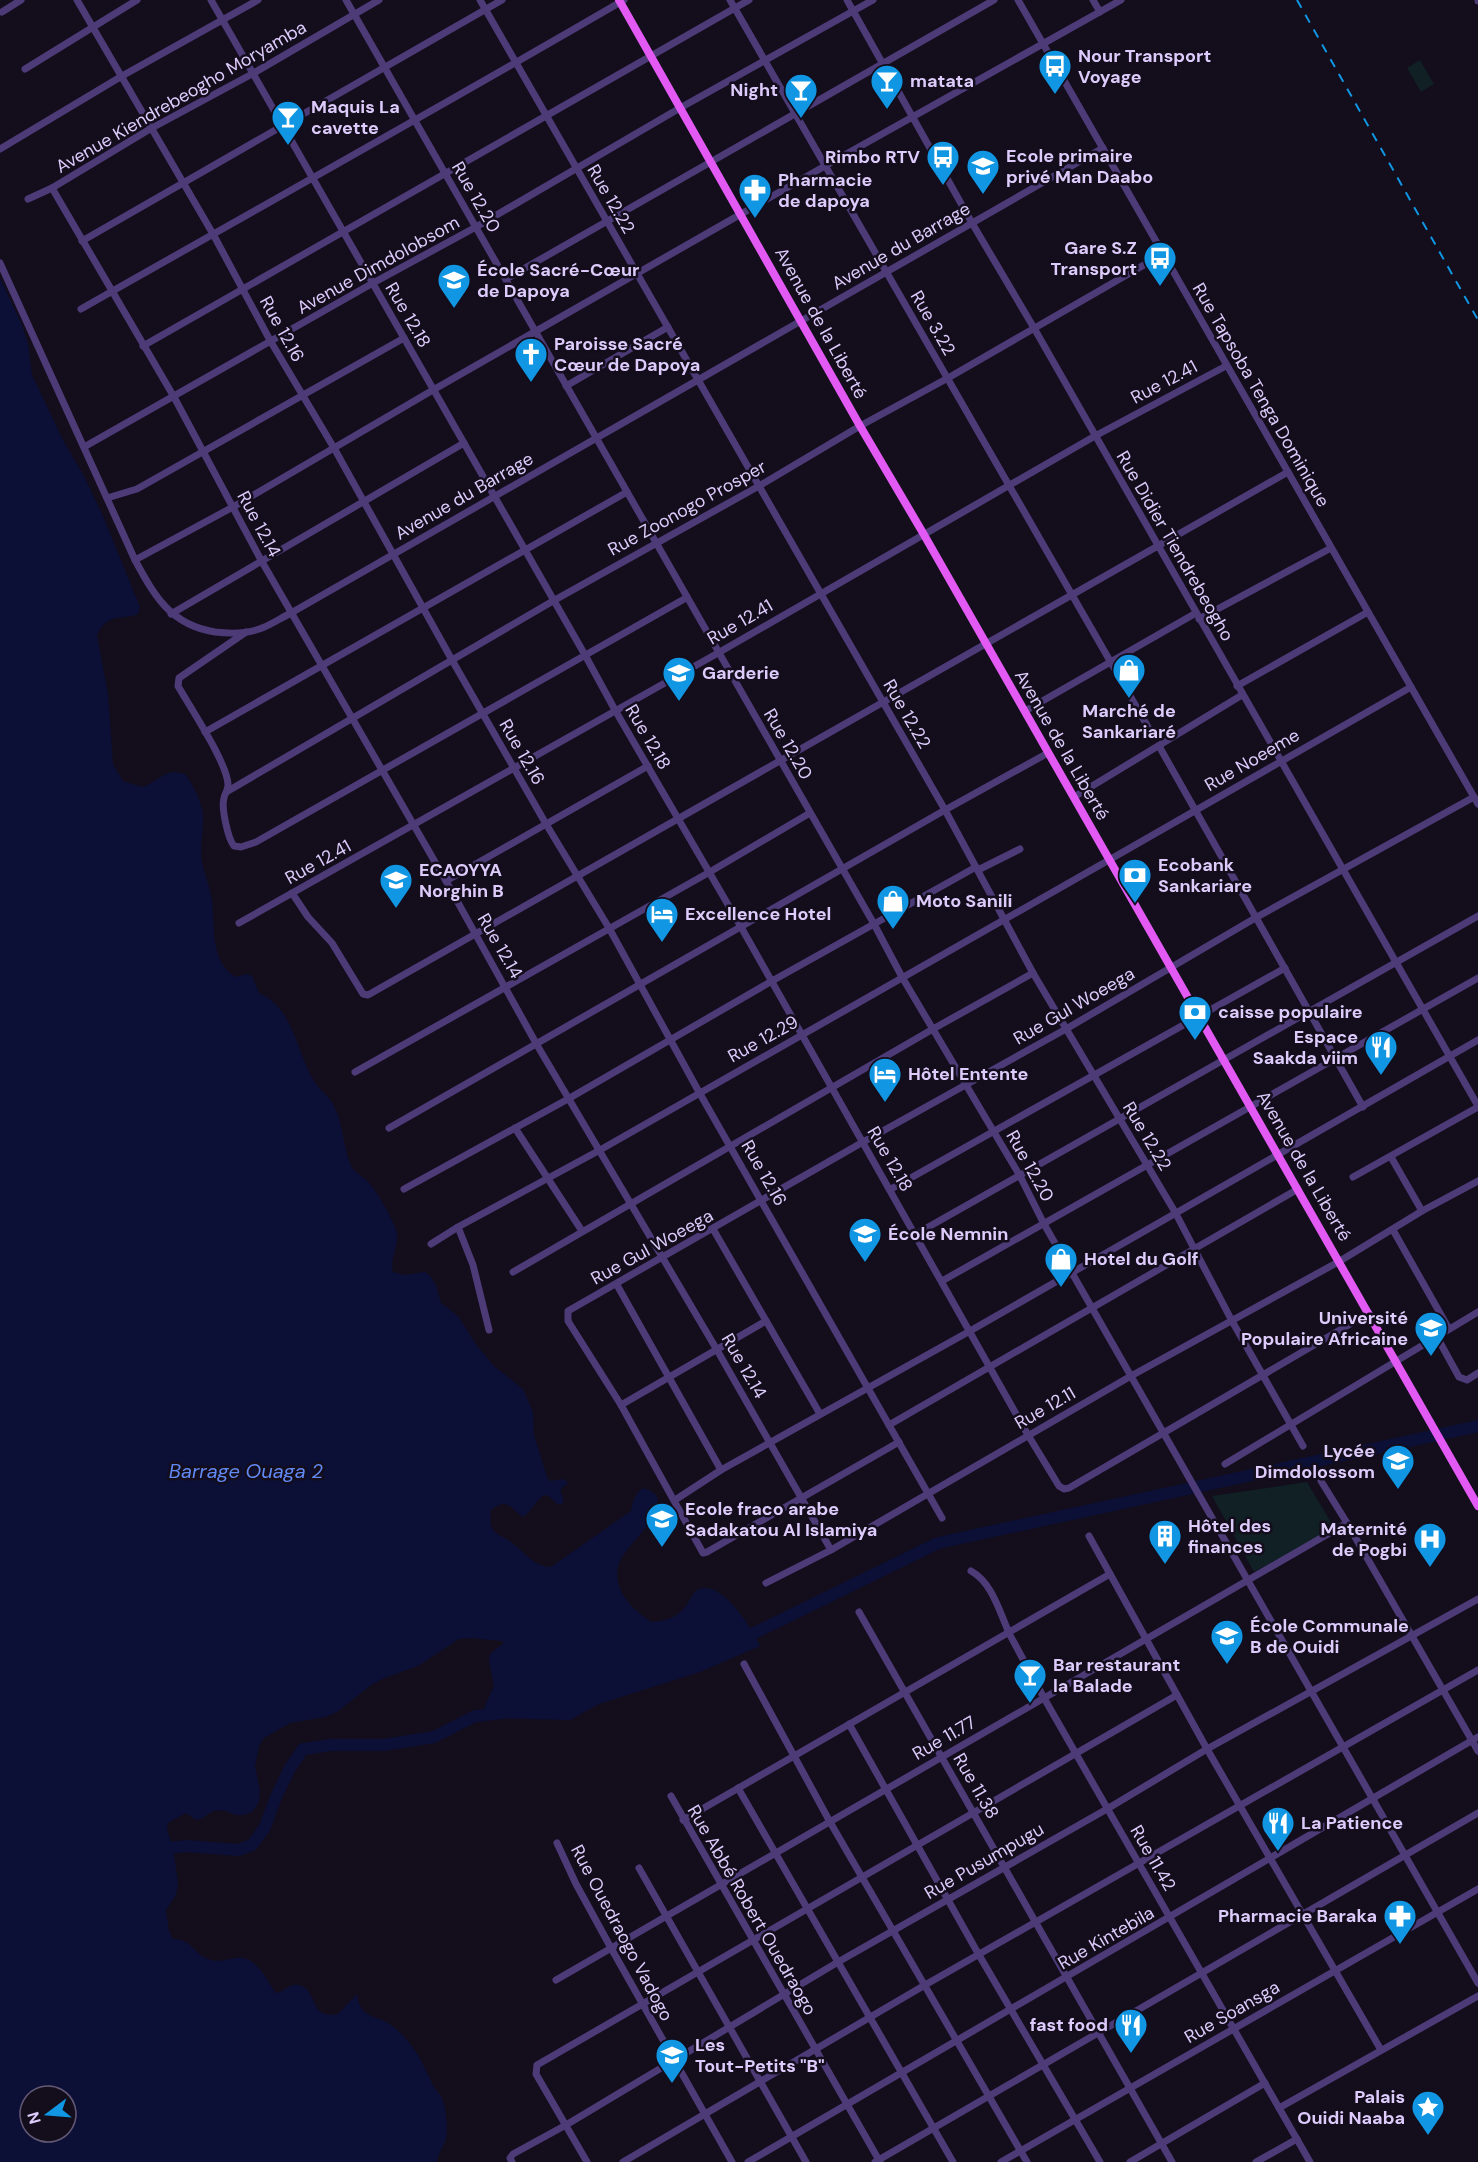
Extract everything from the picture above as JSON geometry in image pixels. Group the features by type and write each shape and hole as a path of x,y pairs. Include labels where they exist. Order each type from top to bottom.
{"main road":[{"name":"Avenue de la Liberté","path":"621,1 710,163 860,426 924,533 985,644 1340,1261 1478,1506"}],"street":[{"path":"2,12 21,0"},
{"name":"Rue 12.16","path":"77,0 213,234 271,342 334,448 513,767 609,928 699,1092 942,1518"},
{"path":"25,69 137,0"},
{"name":"Rue 12.18","path":"211,0 677,819 891,1189 989,1367 1061,1488 1069,1488 1163,1432"},
{"path":"0,149 122,76 258,0"},
{"name":"Rue 12.20","path":"346,0 874,924 902,977 1020,1176 1044,1224 1478,1983"},
{"name":"Avenue Kiendrebeogho Moryamba","path":"28,199 52,188 150,129 252,74 379,0"},
{"name":"Rue 12.22","path":"480,0 945,810 1033,973 1175,1212 1232,1321 1303,1446"},
{"path":"82,241 502,0"},
{"name":"Rue 3.22","path":"730,0 1152,734"},
{"path":"143,346 749,0"},
{"name":"Rue Didier Tiendrebeogho","path":"847,0 972,223 1478,1106"},
{"name":"Avenue Dimdolobsom","path":"84,447 476,227 680,108 873,0"},
{"path":"506,279 994,0"},
{"name":"Rue Tapsoba Tenga Dominique","path":"1018,0 1478,804"},
{"path":"1093,0 1100,12"},
{"path":"135,560 233,507 825,166 1121,0"},
{"path":"81,309 312,177 415,122 621,1"},
{"name":"Avenue du Barrage","path":"0,264 135,560 150,588 171,614 189,625 226,633 246,632 261,628 394,554 1103,148"},
{"name":"Rue 12.14","path":"52,188 174,397 261,560 446,881 537,1045 717,1350 831,1550"},
{"name":"Rue Zoonogo Prosper","path":"228,791 553,600 759,486 1163,254"},
{"path":"566,386 668,327"},
{"path":"107,498 137,489 404,338"},
{"name":"Rue 12.41","path":"239,923 1095,436 1226,366"},
{"path":"171,614 464,443"},
{"path":"292,894 308,917 332,943 366,996 1288,472"},
{"path":"205,732 627,492"},
{"path":"1025,711 1197,616 1331,548"},
{"path":"246,632 179,678 178,686 225,772 228,791 223,799 228,833 234,846 241,847 256,842 686,598"},
{"path":"1237,686 1368,612"},
{"name":"Rue Noeeme","path":"1109,860 1411,687"},
{"path":"1074,797 1242,695"},
{"path":"1159,746 1364,1107"},
{"path":"388,1128 1048,753"},
{"path":"446,881 648,766"},
{"name":"Rue Gul Woeega","path":"621,1405 568,1321 567,1316 572,1308 617,1285 863,1142 1066,1029 1257,917 1474,797"},
{"path":"355,1072 810,813"},
{"path":"404,1189 874,924 977,869 1020,849"},
{"name":"Rue 12.29","path":"431,1244 1109,860"},
{"path":"916,1234 1478,916"},
{"path":"891,1189 1285,968"},
{"path":"513,1272 1033,973"},
{"path":"942,1281 1478,978"},
{"path":"675,1500 721,1470 970,1331 1478,1040"},
{"path":"1353,1177 1478,1106"},
{"path":"515,1128 582,1231"},
{"path":"1391,1157 1422,1211"},
{"path":"1475,1183 1478,1194"},
{"name":"Rue 12.11","path":"766,1583 831,1550 1131,1376 1340,1261 1422,1211 1475,1183"},
{"path":"889,1425 1298,1190"},
{"path":"458,1227 473,1265 489,1330"},
{"path":"713,1229 820,1414"},
{"path":"1393,1230 1449,1329"},
{"path":"617,1285 721,1470"},
{"path":"1225,1464 1478,1312"},
{"path":"1163,1432 1369,1313"},
{"path":"766,1321 621,1405 701,1551 705,1553 899,1442"},
{"path":"1437,1337 1459,1377 1467,1380 1478,1373"},
{"path":"1321,1481 1443,1690 1475,1739 1478,1751"},
{"name":"Rue 11.77","path":"556,1980 1347,1523"},
{"path":"1089,1536 1207,1749 1381,2050"},
{"name":"Rue 11.42","path":"971,1571 977,1574 994,1599 1009,1633 1075,1754 1310,2162"},
{"path":"683,1820 1110,1574"},
{"name":"Rue Pusumpugu","path":"511,2160 513,2154 566,2125 838,1962 1107,1809 1207,1749 1478,1599"},
{"name":"Rue 11.38","path":"860,1612 1172,2162"},
{"path":"744,1664 830,1822 1027,2162"},
{"path":"623,2162 815,2049 1478,1670"},
{"path":"587,2162 536,2071 537,2065 1177,1695"},
{"path":"849,1724 979,1955 1100,2162"},
{"name":"Rue Kintebila","path":"748,2162 1475,1739"},
{"path":"738,1788 953,2162"},
{"name":"Rue Abbé Robert Ouedraogo","path":"670,1797 878,2161"},
{"path":"878,2161 1478,1814"},
{"name":"Rue Ouedraogo Vadogo","path":"557,1843 576,1884 611,1948 732,2162"},
{"path":"639,1868 806,2162"},
{"name":"Rue Soansga","path":"1001,2162 1478,1889"},
{"path":"1470,1968 1478,1963"},
{"path":"1279,2108 1478,1996"},
{"path":"1130,2162 1265,2083"},
{"path":"1256,2162 1297,2139"}],"shaded area":[{"path":"1420,60 1434,84 1421,92 1407,68"},
{"path":"1307,1482 1335,1529 1254,1572 1212,1496"}],"water":[{"name":"Barrage Ouaga 2","path":"0,278 22,325 28,344 32,375 103,516 140,607 138,614 116,618 106,623 97,635 108,694 113,764 123,781 142,787 173,772 186,775 189,779 202,809 201,857 212,901 215,943 222,963 236,977 247,974 252,976 259,993 271,1000 287,1020 314,1081 334,1106 351,1167 372,1187 384,1204 395,1227 397,1239 393,1272 404,1275 425,1272 430,1276 436,1285 441,1303 458,1316 477,1346 494,1366 523,1389 533,1412 534,1435 547,1477 550,1481 564,1479 568,1483 560,1490 564,1500 562,1504 557,1504 549,1496 544,1495 523,1517 508,1505 500,1504 490,1511 492,1529 534,1561 551,1567 631,1511 634,1498 643,1488 654,1494 658,1502 650,1522 620,1561 617,1571 618,1580 624,1597 644,1617 657,1622 678,1614 697,1590 708,1588 718,1592 736,1608 760,1646 700,1672 599,1704 570,1720 490,1718 484,1708 494,1686 489,1661 490,1654 504,1643 471,1638 459,1639 418,1666 382,1679 370,1686 337,1712 325,1717 290,1723 264,1738 259,1746 255,1766 260,1791 259,1802 253,1811 244,1815 235,1815 224,1810 213,1811 196,1820 186,1813 168,1823 167,1830 173,1847 178,1883 176,1895 166,1910 169,1931 173,1939 189,1944 202,1956 212,1960 243,1958 249,1960 260,1969 276,1993 289,1986 298,1985 305,1988 322,2013 338,2014 357,1994 359,2003 366,2013 389,2023 409,2042 441,2096 445,2109 447,2132 437,2162 0,2162"}],"waterway":[{"path":"740,1640 938,1543 1478,1426"},
{"path":"158,1849 187,1846 238,1850 252,1845 265,1827 290,1768 303,1749 331,1745 384,1745 434,1737 475,1716 503,1713"}],"railway":[{"path":"1297,0 1478,320"}],"place":[{"name":"Nour Transport Voyage","path":"1055,95"},
{"name":"matata","path":"887,110"},
{"name":"Night","path":"801,119"},
{"name":"Maquis La cavette","path":"288,146"},
{"name":"Rimbo RTV","path":"943,186"},
{"name":"Ecole primaire privé Man Daabo","path":"983,195"},
{"name":"Pharmacie de dapoya","path":"755,219"},
{"name":"Gare S.Z Transport","path":"1160,287"},
{"name":"École Sacré-Cœur de Dapoya","path":"454,309"},
{"name":"Paroisse Sacré Cœur de Dapoya","path":"531,383"},
{"name":"Marché de Sankariaré","path":"1129,699"},
{"name":"Garderie","path":"679,702"},
{"name":"Ecobank Sankariare","path":"1135,904"},
{"name":"ECAOYYA Norghin B","path":"396,909"},
{"name":"Moto Sanili","path":"893,930"},
{"name":"Excellence Hotel","path":"662,943"},
{"name":"caisse populaire","path":"1195,1041"},
{"name":"Espace Saakda viim","path":"1381,1076"},
{"name":"Hôtel Entente","path":"885,1103"},
{"name":"École Nemnin","path":"865,1263"},
{"name":"Hotel du Golf","path":"1061,1288"},
{"name":"Université Populaire Africaine","path":"1431,1357"},
{"name":"Lycée Dimdolossom","path":"1398,1490"},
{"name":"Ecole fraco arabe Sadakatou Al Islamiya","path":"662,1548"},
{"name":"Hôtel des finances","path":"1165,1565"},
{"name":"Maternité de Pogbi","path":"1430,1568"},
{"name":"École Communale B de Ouidi","path":"1227,1665"},
{"name":"Bar restaurant la Balade","path":"1030,1704"},
{"name":"La Patience","path":"1278,1852"},
{"name":"Pharmacie Baraka","path":"1400,1945"},
{"name":"fast food","path":"1131,2054"},
{"name":"Les Tout-Petits \"B\"","path":"672,2084"},
{"name":"Palais Ouidi Naaba","path":"1428,2136"}]}
